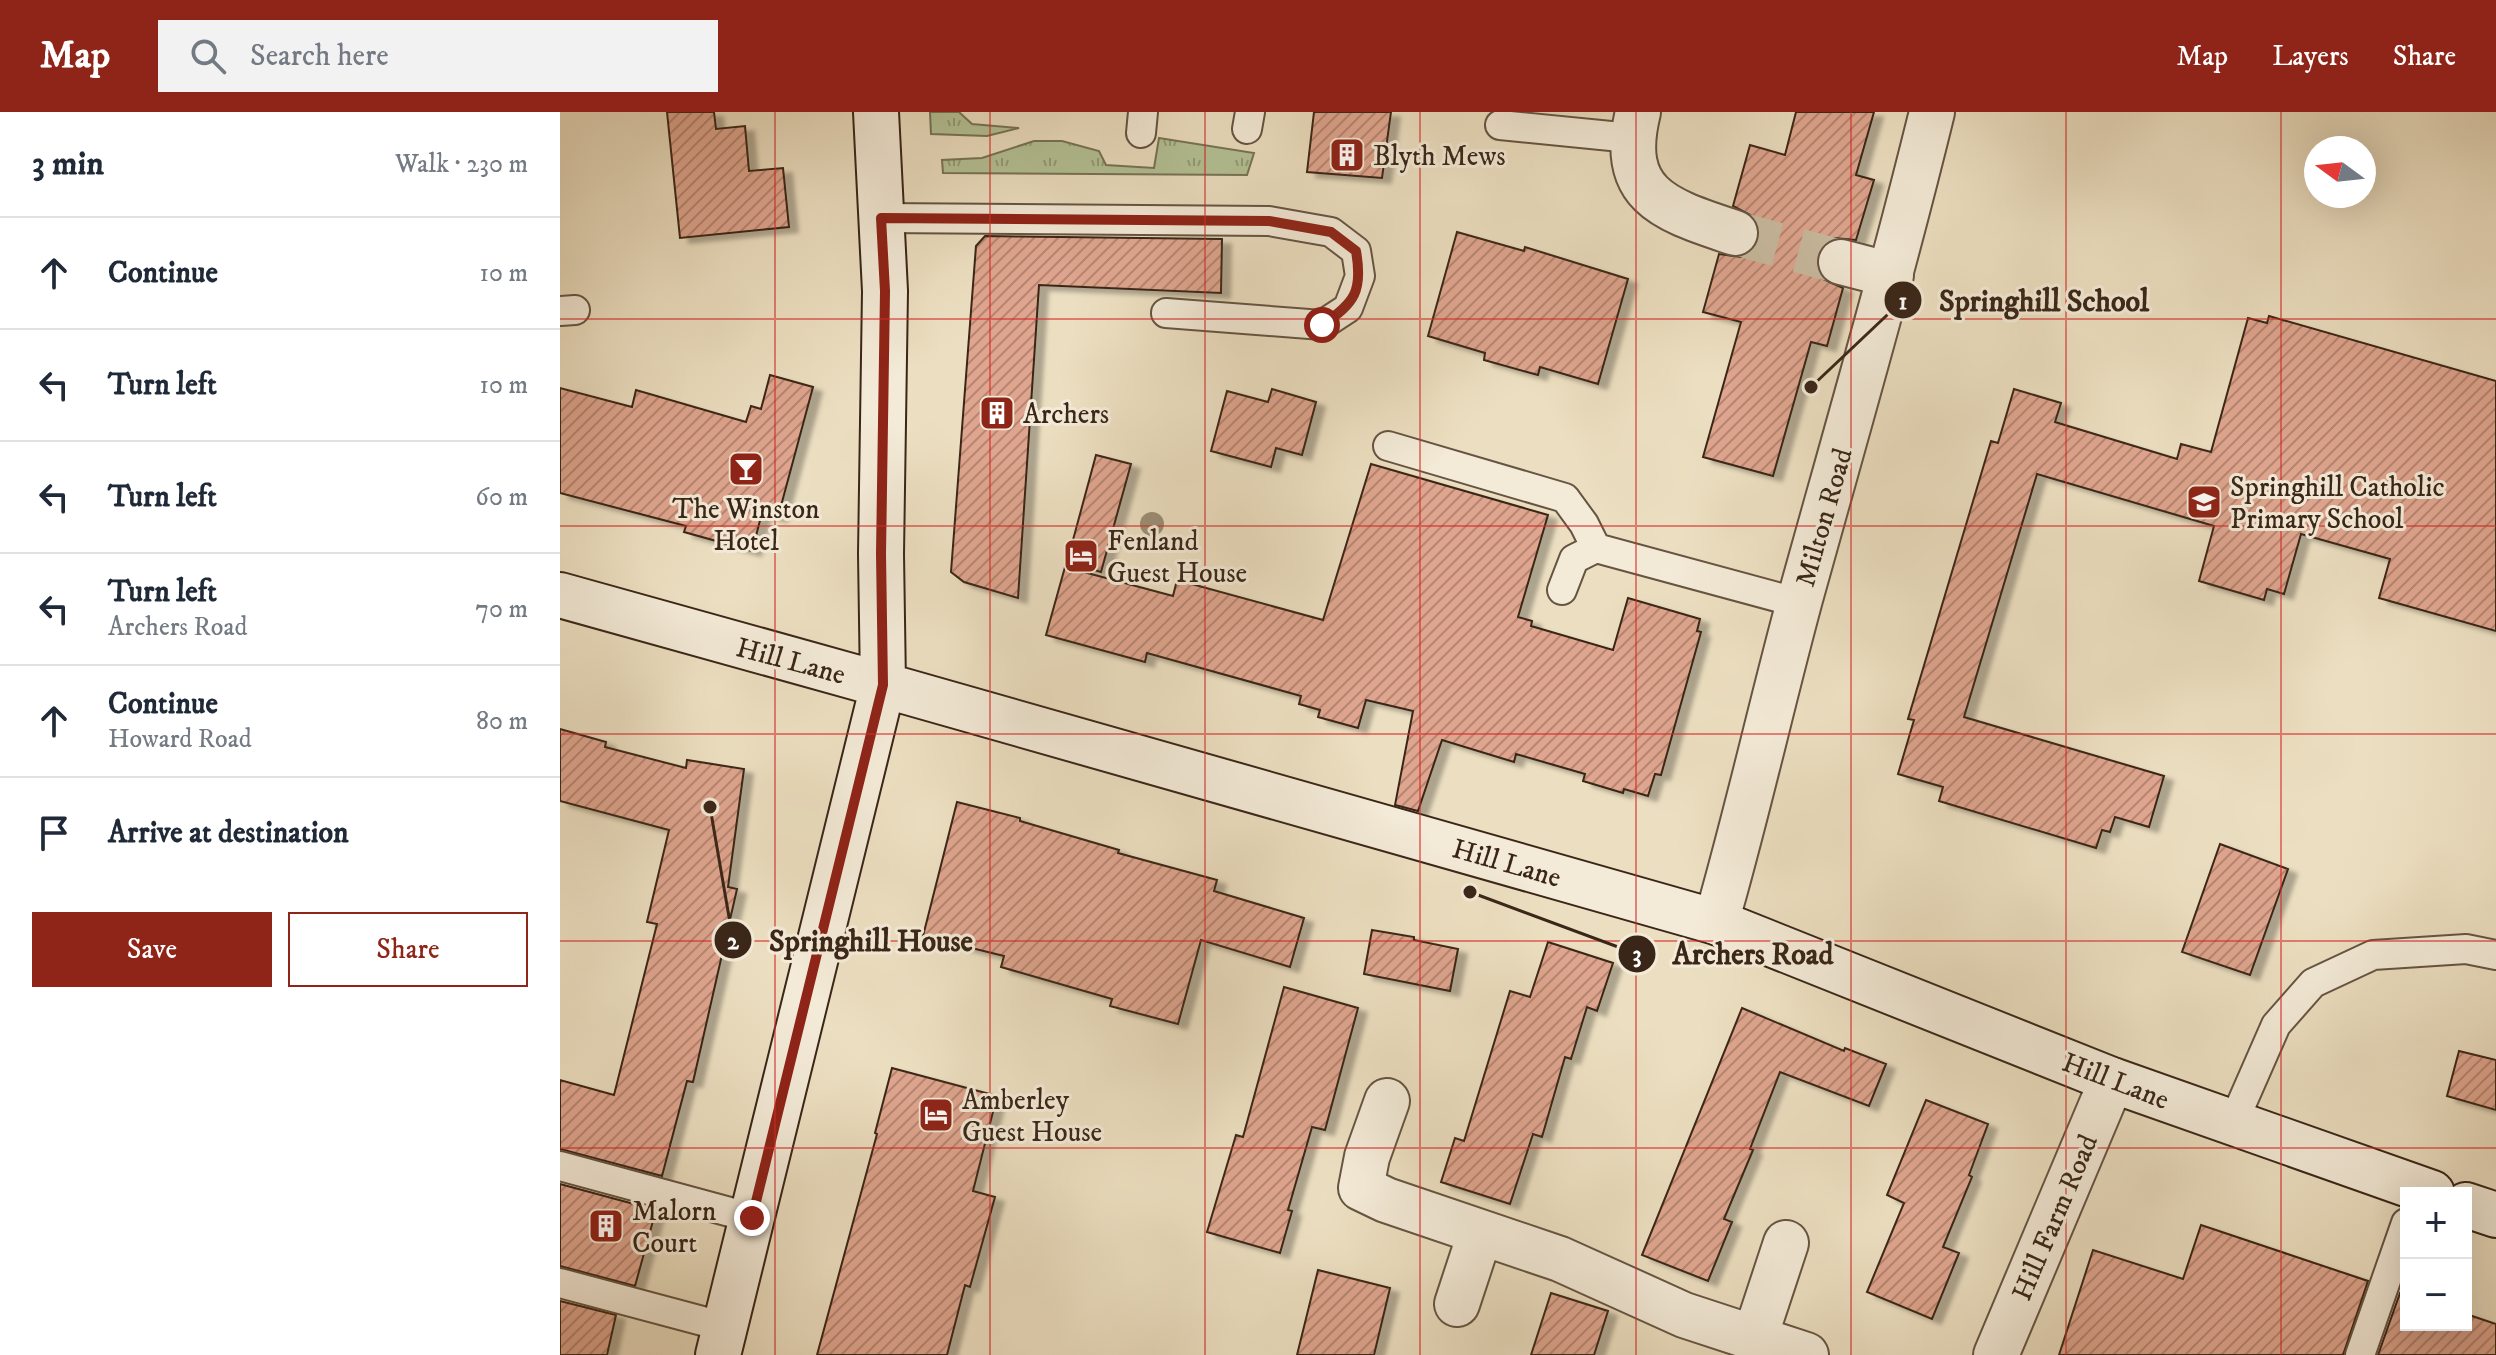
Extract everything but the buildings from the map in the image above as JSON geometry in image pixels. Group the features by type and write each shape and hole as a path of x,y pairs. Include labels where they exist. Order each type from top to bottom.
{"street":[{"path":"722,1341 883,685 881,554 885,291 876,112"},
{"name":"Milton Road","path":"1716,922 1932,112"},
{"path":"1635,125 1635,171 1650,193 1664,206 1735,233"},
{"path":"1841,262 1891,275"},
{"name":"Hill Lane","path":"560,595 1716,922 2112,1080 2233,1123 2400,1192"},
{"name":"Hill Farm Road","path":"1996,1355 2112,1080"},
{"path":"1387,1101 1367,1157 1361,1188 1480,1234 1560,1259 1684,1315 1806,1355"},
{"path":"2472,1207 2496,1215"},
{"path":"1457,1304 1480,1234"},
{"path":"1755,1337 1786,1243"}],"lane":[{"path":"1500,125 1635,125"},
{"path":"881,218 1269,221 1331,232 1356,251 1360,276 1348,308 1322,325 1166,313"},
{"path":"1388,446 1565,498 1584,524 1596,548"},
{"path":"1562,590 1574,559 1596,548 1799,603"},
{"path":"2233,1123 2276,1025 2313,983 2373,955 2466,949 2496,955"},
{"path":"560,1166 752,1218"},
{"path":"2360,1355 2400,1247"},
{"path":"560,1283 722,1341"}],"green space":[{"path":"930,112 959,112 972,124 1019,128 987,136 931,134"},
{"path":"1159,138 1254,153 1247,175 943,173 942,160 982,158 1034,141 1062,141 1099,151 1106,165 1154,168"}],"tunnel":[{"path":"1735,233 1841,262"}],"place":[{"name":"Blyth Mews","path":"1347,155"},
{"name":"Springhill School","path":"1811,387"},
{"name":"Archers","path":"997,413"},
{"name":"The Winston Hotel","path":"746,469"},
{"name":"Springhill Catholic Primary School","path":"2204,502"},
{"name":"Fenland Guest House","path":"1081,556"},
{"name":"Springhill House","path":"710,807"},
{"name":"Archers Road","path":"1470,892"},
{"name":"Amberley Guest House","path":"936,1115"},
{"name":"Malorn Court","path":"606,1226"}],"route":[{"path":"752,1218 883,685 881,554 885,291 881,218 1269,221 1331,232 1356,251 1360,276 1348,308 1322,325"}]}
